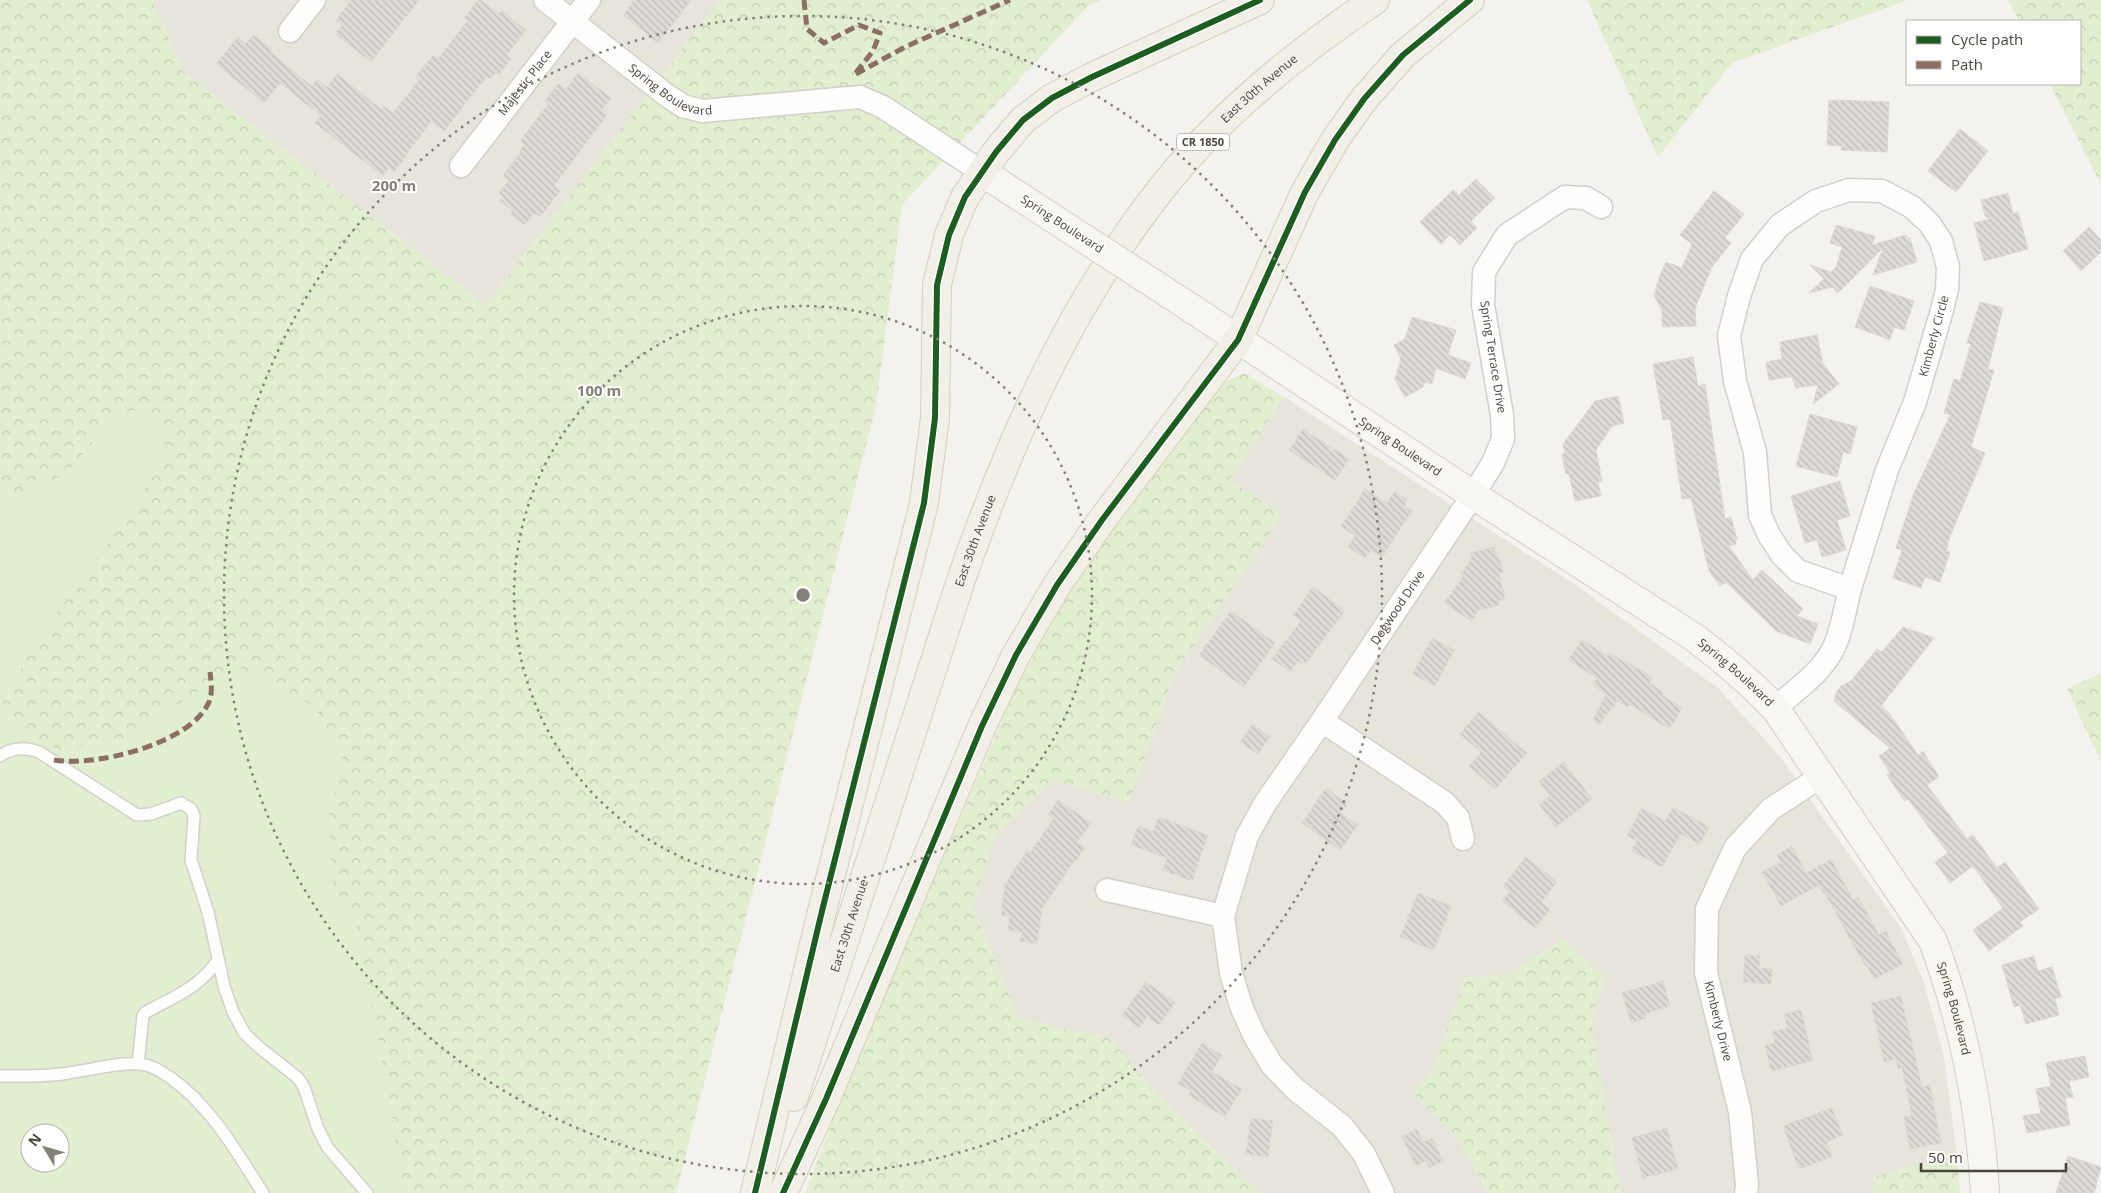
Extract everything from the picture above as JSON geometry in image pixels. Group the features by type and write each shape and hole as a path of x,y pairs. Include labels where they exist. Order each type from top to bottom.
{"main road":[{"path":"755,1193 824,902 924,503 935,418 937,285 948,235 965,197 982,172 1023,120 1052,98 1092,77 1260,0"},
{"name":"East 30th Avenue","path":"762,1193 982,521 1013,442 1047,368 1086,298 1134,224 1167,182 1219,125 1280,70 1376,0"},
{"path":"783,1193 826,1099 982,726 1016,655 1057,585 1102,520 1238,340 1305,192 1334,140 1364,99 1403,55 1470,0"}],"street":[{"path":"290,31 314,0"},
{"name":"Spring Boulevard","path":"544,0 665,94 684,106 702,111 860,97 882,107 1695,638 1722,658 1754,685 1775,708 1933,941 1961,1029 1975,1096 1979,1116 1985,1193"},
{"name":"Majestic Place","path":"461,166 589,0"},
{"name":"Kimberly Circle","path":"1775,708 1814,674 1828,657 1836,643 1850,589 1887,470 1915,402 1947,289 1948,267 1941,241 1929,223 1912,207 1882,191 1849,190 1824,198 1816,201 1780,225 1752,259 1739,296 1729,336 1734,381 1754,452 1760,514 1769,535 1782,555 1798,571 1850,589"},
{"name":"Spring Terrace Drive","path":"1473,494 1493,463 1502,439 1502,416 1483,305 1484,272 1507,235 1565,197 1586,198 1601,207"},
{"name":"Dogwood Drive","path":"1384,1193 1364,1154 1342,1126 1295,1089 1272,1065 1254,1035 1241,1006 1232,973 1223,916 1247,836 1266,802 1473,494"},
{"path":"1322,721 1445,803 1458,818 1462,839"},
{"name":"Kimberly Drive","path":"1746,1193 1747,1185 1740,1112 1706,973 1707,909 1735,848 1771,809 1822,776"},
{"path":"1107,890 1223,916"}],"lane":[{"path":"0,756 12,750 26,748 39,752 137,815 151,814 177,804 186,805 192,810 194,816 191,860 208,912 223,981 233,1012 245,1034 298,1078 304,1087 318,1129 328,1148 366,1193"},
{"path":"138,1064 143,1016 146,1012 187,991 211,970 218,960"},
{"path":"0,1076 67,1074 138,1064 148,1065 161,1071 198,1100 217,1123 263,1193"}],"shaded area":[{"path":"152,0 720,0 486,305 184,73"},
{"path":"1284,397 1574,584 1718,688 1778,754 1901,928 1923,980 1943,1052 1957,1155 1875,1176 1872,1193 1620,1193 1591,1021 1605,977 1563,939 1510,974 1465,978 1433,1070 1413,1093 1458,1140 1489,1193 1260,1193 1168,1106 1110,1038 1019,1019 973,907 995,835 1053,780 1129,802 1175,673 1282,515 1230,480"}],"green space":[{"path":"0,0 152,0 184,73 486,305 720,0 1101,0 1089,5 902,205 876,406 676,1193 404,1193 399,1182 393,1120 357,926 334,894 328,821 343,754 314,706 235,665 130,738 60,750 28,735 0,708 36,642 131,511 168,453 159,426 140,409 117,414 65,475 14,497 0,494"},
{"path":"1587,0 1908,0 1732,63 1658,157"},
{"path":"2008,0 2101,0 2101,184 2051,85 2081,85 2081,20 2018,20"},
{"path":"102,354 223,458 370,751 457,1193 0,1193 0,374"},
{"path":"1244,373 1284,397 1230,480 1282,515 1175,673 1129,803 1053,780 995,835 973,907 1019,1019 1110,1038 1168,1106 1260,1193 805,1193 849,1078 1018,683 1066,598 1095,554 1222,383"},
{"path":"2101,673 2101,761 2067,689"},
{"path":"1563,939 1605,977 1591,1021 1620,1193 1489,1193 1458,1140 1412,1093 1433,1070 1465,978 1510,974"},
{"path":"1957,1155 1960,1193 1872,1193 1875,1176"}],"building":[{"path":"351,0 419,0 371,62 335,34 342,25 336,20"},
{"path":"478,0 481,0 499,14 502,11 526,30 507,55 511,59 499,74 496,72 490,79 487,76 444,131 431,121 394,172 389,168 383,176 315,123 321,116 280,83 264,103 216,64 238,37 246,44 253,35 272,49 270,52 312,86 317,79 327,87 337,74 381,109 383,106 393,113 419,80 415,77 433,55 438,59 467,21 464,18"},
{"path":"634,0 691,0 658,43 623,15"},
{"path":"578,73 611,98 601,111 607,115 554,186 560,191 540,217 534,213 525,225 510,214 513,211 500,201 503,197 499,193 509,180 503,175 521,152 519,151 524,145 520,141 548,104 545,101 558,84 566,89"},
{"path":"1829,100 1889,102 1887,152 1841,150 1842,146 1827,145"},
{"path":"1960,129 1988,151 1956,192 1928,171"},
{"path":"1476,179 1495,198 1471,221 1477,228 1460,245 1450,235 1441,244 1420,222 1453,190 1459,195"},
{"path":"1714,191 1744,214 1725,238 1731,243 1712,267 1695,308 1696,326 1662,327 1662,311 1654,295 1660,275 1666,262 1682,268 1692,244 1680,235"},
{"path":"2008,193 2013,214 2018,212 2028,249 1984,261 1974,223 1990,219 1985,216 1981,200"},
{"path":"1836,225 1875,236 1872,245 1906,235 1907,238 1910,238 1917,262 1873,275 1883,248 1838,293 1832,287 1809,293 1824,279 1810,265 1831,272 1836,267 1842,247 1830,243"},
{"path":"2089,227 2101,240 2101,252 2081,271 2063,251"},
{"path":"1870,286 1914,301 1904,330 1894,327 1890,340 1855,327"},
{"path":"1980,302 2003,308 1988,369 1994,370 1971,447 1985,453 1949,539 1946,551 1950,552 1940,582 1925,577 1921,588 1893,578 1902,550 1896,548 1914,493 1950,415 1944,413 1954,379 1960,381 1971,344 1967,343"},
{"path":"1412,317 1456,330 1448,355 1471,363 1465,379 1436,368 1432,384 1425,382 1423,387 1405,397 1395,379 1401,359 1394,345 1405,339"},
{"path":"1817,335 1823,364 1839,384 1813,404 1818,385 1796,388 1792,377 1769,380 1766,362 1782,359 1780,342"},
{"path":"1693,357 1698,386 1705,384 1725,519 1731,517 1737,539 1735,540 1736,544 1729,546 1753,580 1762,570 1803,609 1797,616 1818,624 1810,644 1776,631 1726,582 1720,586 1709,571 1691,498 1682,499 1670,419 1663,420 1653,364"},
{"path":"1618,396 1624,423 1612,426 1596,450 1602,481 1598,482 1601,496 1575,501 1569,474 1566,474 1562,454 1565,454 1563,444 1595,401"},
{"path":"1810,414 1857,427 1850,454 1843,452 1837,477 1796,466"},
{"path":"1303,429 1349,459 1335,480 1289,450"},
{"path":"1840,481 1850,516 1837,520 1846,550 1822,557 1817,540 1805,543 1791,496"},
{"path":"1365,489 1387,503 1395,491 1408,500 1404,506 1412,511 1382,557 1371,550 1365,558 1348,547 1355,536 1341,526"},
{"path":"1494,547 1496,557 1499,556 1503,572 1499,573 1505,599 1499,600 1500,605 1479,610 1471,621 1444,603 1464,575 1461,574 1472,558 1470,553"},
{"path":"1313,587 1345,611 1304,665 1298,661 1290,672 1272,659 1301,621 1293,615"},
{"path":"1231,611 1275,643 1244,687 1199,655"},
{"path":"1903,627 1934,638 1881,706 1890,714 1918,755 1923,751 1939,777 1927,785 1967,839 1973,835 1997,868 2005,862 2039,909 2020,922 2023,926 1989,951 1973,930 2003,908 1973,866 1950,883 1935,862 1948,853 1908,799 1904,801 1887,775 1890,773 1879,756 1890,748 1834,701 1837,691 1841,686 1851,681 1877,649 1882,652"},
{"path":"1432,638 1454,650 1435,686 1413,674"},
{"path":"1582,640 1608,656 1610,653 1653,678 1649,683 1663,692 1662,695 1682,708 1669,729 1630,704 1628,707 1617,701 1599,724 1593,720 1606,694 1593,685 1597,678 1568,660"},
{"path":"1479,712 1527,753 1495,789 1469,766 1481,752 1460,734"},
{"path":"1253,724 1270,737 1258,754 1240,742"},
{"path":"1564,762 1592,799 1556,827 1539,804 1550,796 1539,781"},
{"path":"1326,788 1347,804 1341,813 1358,825 1340,850 1302,823"},
{"path":"1058,800 1091,823 1077,842 1085,848 1073,862 1042,909 1037,944 1020,941 1022,932 1008,930 1010,916 1001,915 1005,884 1027,851 1030,853 1054,818 1048,814"},
{"path":"1673,807 1709,827 1700,844 1681,834 1662,867 1632,851 1637,841 1627,836 1642,808 1665,821"},
{"path":"1158,817 1208,835 1192,881 1163,870 1167,858 1131,845 1138,826 1153,832"},
{"path":"1792,846 1806,873 1831,859 1853,900 1858,897 1879,935 1886,931 1903,964 1874,979 1819,885 1781,906 1762,872 1781,862 1777,855"},
{"path":"1526,857 1557,882 1541,902 1550,909 1535,928 1502,901 1510,892 1503,886"},
{"path":"1418,893 1451,906 1434,950 1400,937"},
{"path":"1745,955 1760,956 1759,968 1772,969 1771,984 1743,982"},
{"path":"2034,956 2038,971 2052,967 2061,997 2055,999 2059,1015 2026,1024 2020,1005 2014,1007 2002,965"},
{"path":"1663,981 1670,1006 1645,1014 1646,1018 1631,1023 1622,993"},
{"path":"1146,982 1175,1003 1159,1025 1147,1017 1139,1028 1122,1015"},
{"path":"1901,996 1922,1087 1930,1085 1941,1143 1910,1149 1904,1117 1912,1116 1902,1068 1898,1069 1896,1059 1884,1062 1871,1003"},
{"path":"1801,1010 1813,1061 1771,1071 1765,1045 1775,1043 1772,1032 1787,1028 1784,1014"},
{"path":"1202,1043 1222,1055 1212,1072 1242,1089 1225,1117 1188,1095 1191,1091 1178,1084"},
{"path":"2085,1056 2089,1077 2069,1081 2073,1097 2065,1098 2070,1125 2027,1133 2023,1116 2041,1113 2036,1089 2051,1086 2046,1063"},
{"path":"1832,1108 1843,1135 1826,1142 1832,1157 1799,1169 1783,1126"},
{"path":"1251,1118 1273,1121 1268,1157 1246,1154"},
{"path":"1667,1128 1678,1169 1643,1178 1632,1138"},
{"path":"1417,1129 1424,1142 1432,1138 1443,1161 1429,1168 1426,1161 1416,1166 1402,1137"},
{"path":"2068,1156 2101,1167 2094,1193 2056,1193"}],"marked path":[{"path":"804,0 807,29 824,43 859,25 880,33 873,51 854,75 905,47 1010,0"},
{"path":"54,760 93,760 116,756 163,741 183,730 199,717 209,702 211,691 210,672"}],"cycle path":[{"path":"755,1193 822,911 924,503 935,418 937,285 949,235 965,197 996,152 1023,120 1052,98 1092,77 1260,0"},
{"path":"783,1193 826,1099 982,726 1016,655 1057,585 1102,520 1238,340 1305,192 1335,140 1364,99 1403,55 1470,0"}]}
